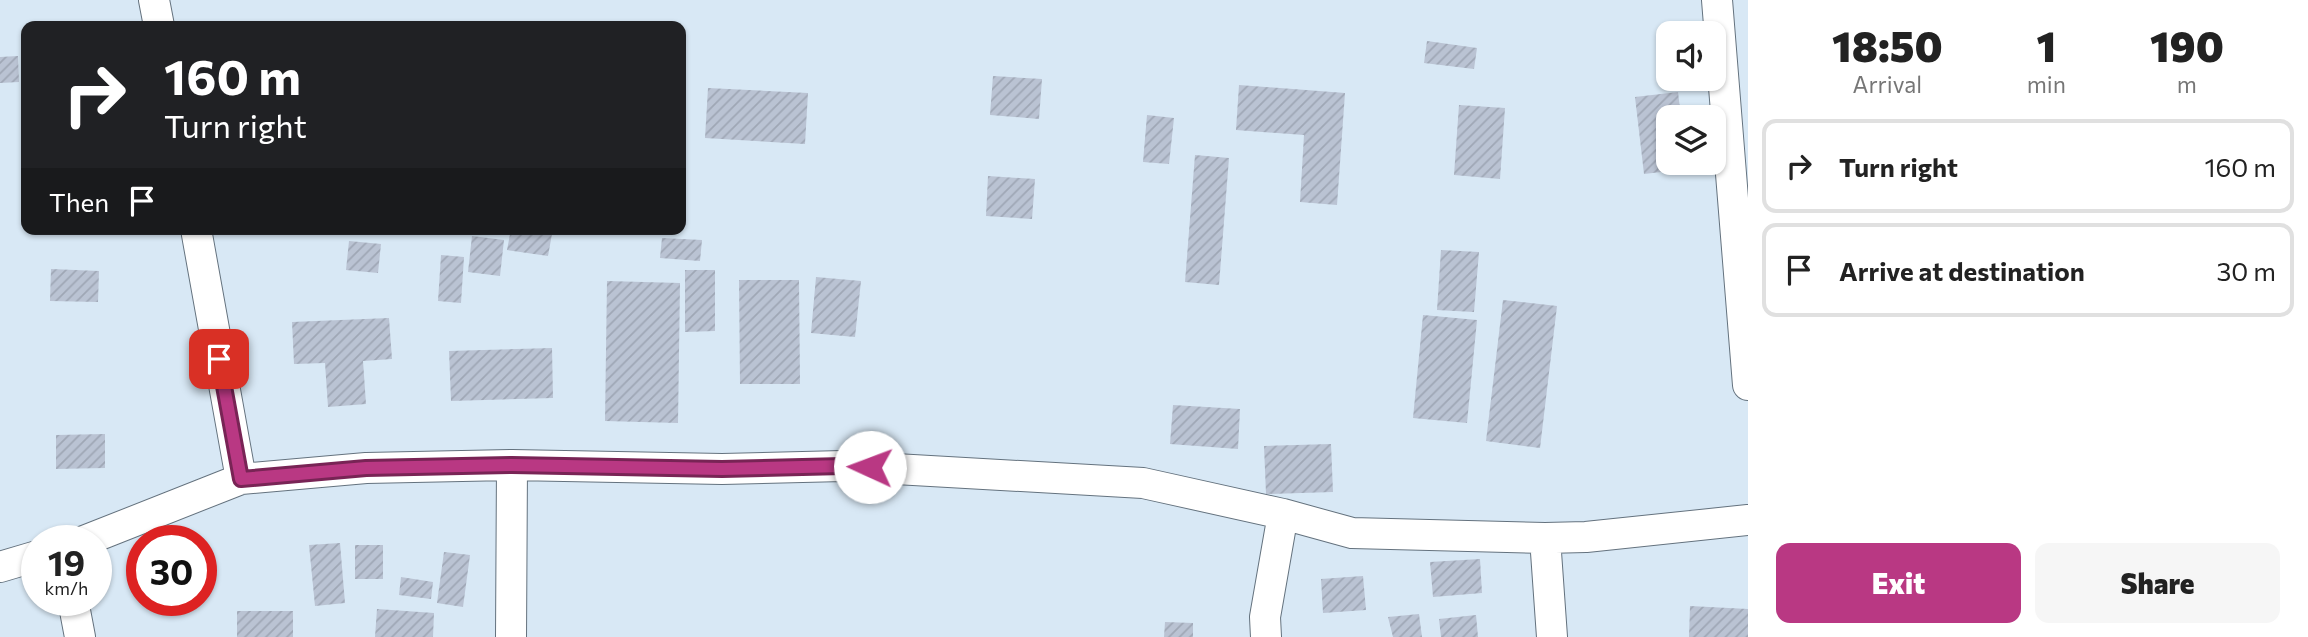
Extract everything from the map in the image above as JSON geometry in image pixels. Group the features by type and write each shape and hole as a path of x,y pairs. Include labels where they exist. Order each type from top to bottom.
{"street":[{"path":"154,0 158,21"},
{"path":"1717,0 1748,386"},
{"path":"197,235 241,479"},
{"path":"511,637 512,465"},
{"path":"112,530 241,479 366,468 512,465 722,469 843,466 1143,483 1283,513 1352,533 1586,537 1748,520"},
{"path":"1266,637 1265,617 1283,513"},
{"path":"1545,538 1552,637"},
{"path":"0,567 21,561"},
{"path":"76,616 80,637"}],"building":[{"path":"1427,41 1477,48 1474,69 1424,63"},
{"path":"18,56 19,82 0,83 0,57"},
{"path":"993,76 1042,79 1039,119 990,115"},
{"path":"1239,85 1345,93 1337,205 1300,202 1304,135 1236,130"},
{"path":"708,88 808,93 805,144 705,138"},
{"path":"1678,92 1680,105 1656,105 1656,173 1644,174 1635,97"},
{"path":"1459,105 1505,108 1500,179 1454,175"},
{"path":"1147,115 1174,118 1169,164 1143,162"},
{"path":"1195,155 1229,158 1219,285 1185,282"},
{"path":"988,176 1035,179 1032,219 986,216"},
{"path":"510,235 552,235 548,256 507,250"},
{"path":"472,236 504,240 500,276 468,272"},
{"path":"662,238 702,240 700,261 660,258"},
{"path":"349,241 381,244 378,273 346,270"},
{"path":"1441,250 1479,252 1474,312 1437,310"},
{"path":"441,255 464,257 461,303 438,301"},
{"path":"51,269 99,271 98,302 50,301"},
{"path":"685,270 715,270 715,331 685,332"},
{"path":"816,277 861,281 855,337 811,333"},
{"path":"739,280 799,280 800,384 740,384"},
{"path":"607,281 680,283 678,423 605,421"},
{"path":"1503,300 1557,306 1540,448 1486,441"},
{"path":"1423,315 1477,320 1467,423 1413,418"},
{"path":"389,318 392,359 363,361 366,404 328,407 325,363 294,364 292,322"},
{"path":"552,348 553,398 451,401 449,351"},
{"path":"1173,405 1240,409 1238,449 1170,444"},
{"path":"105,434 105,468 56,469 56,435"},
{"path":"1331,444 1333,492 1266,494 1264,446"},
{"path":"340,543 345,603 315,606 309,545"},
{"path":"355,545 383,545 383,579 355,579"},
{"path":"444,552 470,555 463,607 437,603"},
{"path":"1480,559 1482,593 1433,597 1430,562"},
{"path":"1363,576 1366,610 1323,613 1321,579"},
{"path":"401,577 433,582 431,599 399,595"},
{"path":"1690,606 1748,609 1748,637 1689,637"},
{"path":"377,609 434,613 433,637 375,637"},
{"path":"237,611 293,611 293,637 237,637"},
{"path":"1419,614 1422,637 1393,637 1388,617"},
{"path":"1476,615 1478,637 1441,637 1439,619"},
{"path":"1165,622 1193,623 1193,637 1164,637"}],"route":[{"path":"219,359 241,479 366,468 512,465 722,469 870,467"}]}
